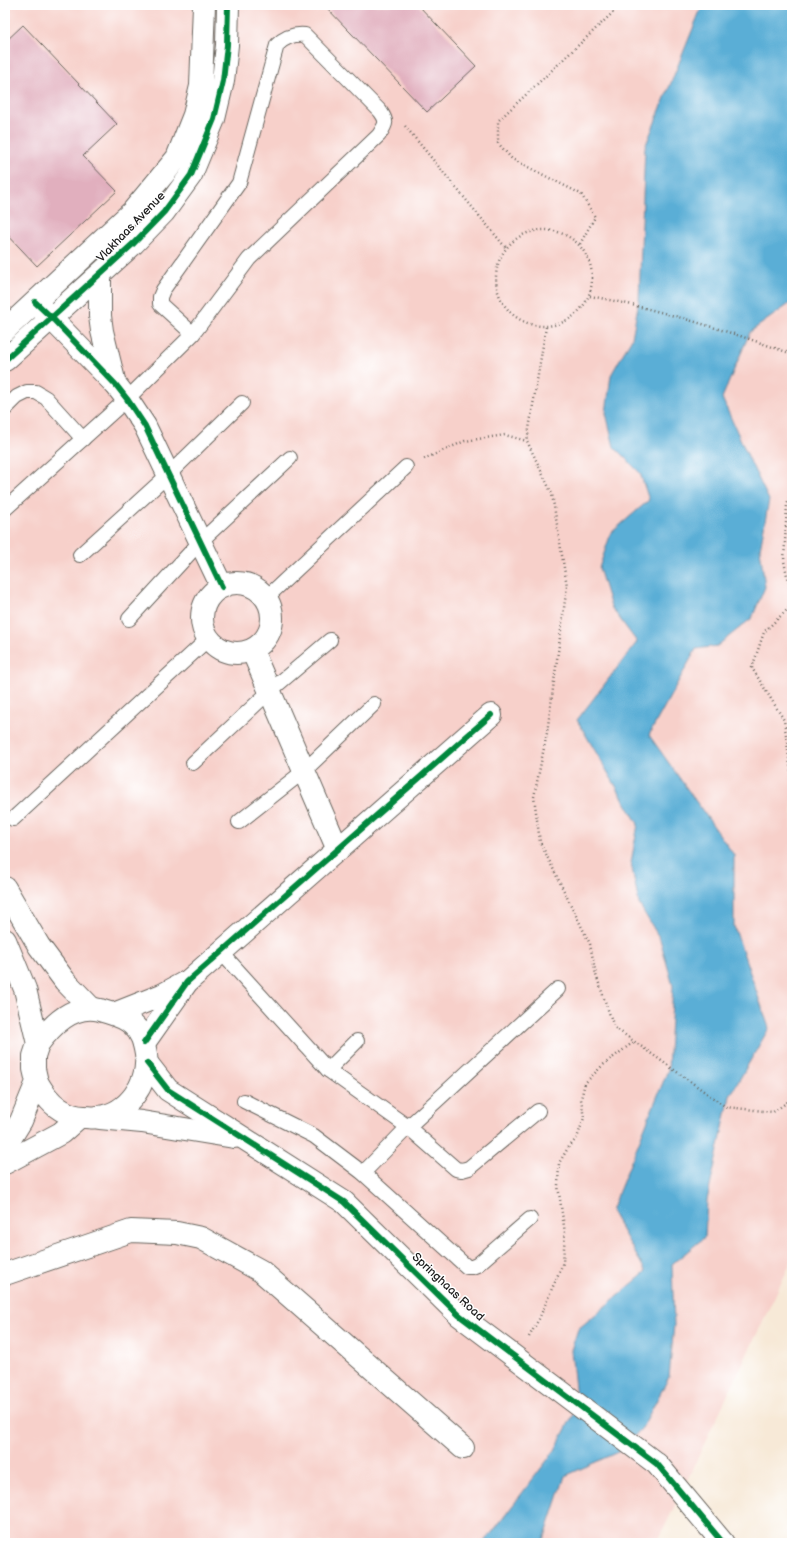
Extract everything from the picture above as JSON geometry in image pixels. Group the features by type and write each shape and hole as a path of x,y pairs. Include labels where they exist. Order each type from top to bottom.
{"street":[{"name":"Vlakhaas Avenue","path":"5,330 134,211 177,158 194,115 201,86 204,5"},
{"name":"Vlakhaas Avenue","path":"5,360 134,243 164,212 191,176 214,119 223,81 227,45 228,5"},
{"path":"100,275 100,316 102,331 121,392"},
{"path":"35,302 52,318 121,392 145,426 222,587"},
{"path":"234,583 246,584 257,589 266,598 271,609 272,621 269,633 262,643 252,650 240,654 228,653 217,648 208,639 203,628 202,616 205,604 212,594 222,587 234,583"},
{"path":"252,650 338,850"},
{"path":"114,1014 162,995 187,982 491,715"},
{"path":"5,888 39,946 60,975 91,1008"},
{"path":"5,940 25,989 38,1044"},
{"path":"5,1163 89,1117 116,1111 132,1099 142,1082 146,1053 187,982"},
{"path":"146,1053 140,1033 133,1025 124,1018 91,1008 75,1012 60,1020 48,1031 38,1044 34,1056 34,1069 37,1082 47,1098 61,1110 89,1117 157,1124 245,1139"},
{"name":"Springhaas Road","path":"146,1053 168,1090 344,1202 459,1315 658,1464 723,1543"},
{"path":"5,1147 21,1121 37,1082"},
{"path":"5,1274 131,1231 178,1233 201,1238 261,1270 463,1448"}],"lane":[{"path":"5,509 83,439 121,392 193,334 249,259 379,135 385,124 385,118 380,111 305,35 297,34 290,36 281,41 277,46 239,182 163,290 160,297 160,304 193,334"},
{"path":"5,409 17,397 26,392 36,392 46,398 83,439"},
{"path":"80,555 168,475 242,403"},
{"path":"129,619 200,542 290,458"},
{"path":"266,598 406,468"},
{"path":"13,820 208,639"},
{"path":"192,763 270,691 330,640"},
{"path":"239,822 304,771 374,704"},
{"path":"220,952 328,1070 408,1127 456,1169 462,1170 469,1168 538,1111"},
{"path":"363,1173 408,1127 558,989"},
{"path":"328,1070 357,1041"},
{"path":"244,1101 314,1136 363,1173 467,1267 477,1266 530,1219"}],"path":[{"path":"580,244 595,217 581,194 512,159 498,143 498,121 622,5"},
{"path":"385,124 405,125 506,248"},
{"path":"542,229 555,231 568,236 580,244 588,256 592,268 593,283 590,296 583,308 572,318 560,324 546,327 533,326 520,320 509,312 500,301 496,288 496,274 499,260 506,248 516,238 528,232 542,229"},
{"path":"590,296 630,304 753,340 792,354"},
{"path":"546,327 527,441 552,494 567,586 547,733 534,797 540,842 590,944 596,975 614,1027 726,1106 773,1112 792,1099"},
{"path":"406,468 465,441 505,435 527,441"},
{"path":"792,490 788,505 784,561 792,600"},
{"path":"792,605 764,632 752,668 784,720 792,780"},
{"path":"516,1359 539,1318 563,1263 565,1233 558,1186 559,1162 577,1138 584,1118 581,1099 585,1083 603,1065 635,1041"}],"shaded area":[{"path":"5,5 792,5 792,1260 657,1543 5,1543"}],"water":[{"path":"705,5 792,5 792,302 750,332 722,398 769,500 760,549 765,587 752,618 717,646 696,649 649,735 734,855 734,926 769,1028 730,1096 707,1200 705,1237 672,1264 674,1325 669,1377 642,1428 620,1451 565,1476 543,1543 484,1543 555,1450 577,1407 571,1350 578,1329 646,1272 611,1211 668,1070 673,986 660,939 639,904 631,863 638,824 577,720 637,642 611,607 599,568 611,533 649,500 640,473 614,447 606,413 611,375 632,338 639,300 645,147 700,11"}],"building":[{"path":"324,5 418,5 476,66 427,112"},
{"path":"23,25 117,124 83,156 117,191 37,266 5,232 5,42"}],"cycle path":[{"path":"5,360 134,243 164,212 191,175 214,119 223,81 227,45 228,5"},
{"path":"35,302 116,385 145,426 222,587"},
{"path":"144,1043 187,982 491,715"},
{"path":"147,1063 168,1090 344,1202 459,1315 657,1464 723,1543"}]}
